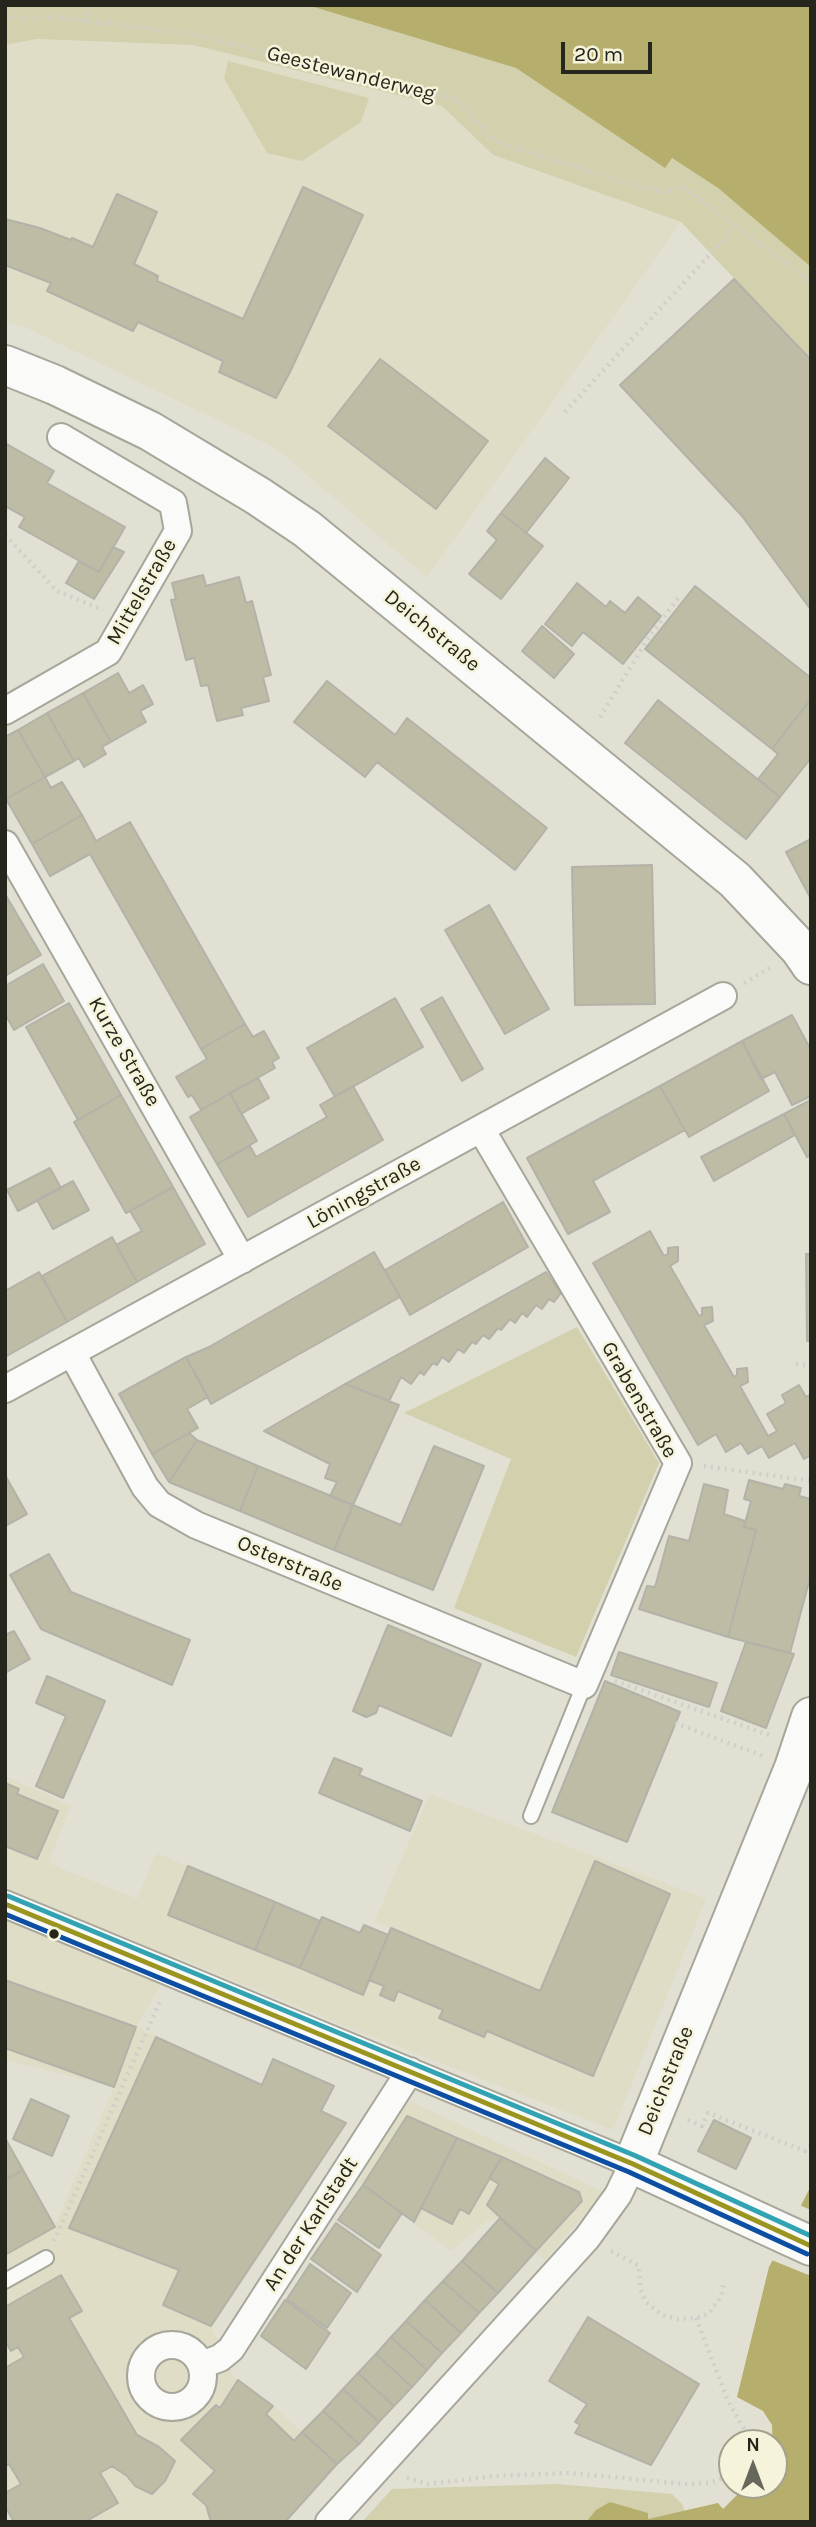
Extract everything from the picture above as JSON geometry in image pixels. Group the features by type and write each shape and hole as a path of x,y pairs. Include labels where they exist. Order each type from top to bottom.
{"main road":[{"name":"Deichstraße","path":"5,365 55,385 150,431 307,529 735,880 800,949 794,964"},
{"name":"Deichstraße","path":"633,2164 794,1768 811,1717"},
{"path":"633,2164 811,2246"}],"street":[{"name":"Mittelstraße","path":"5,711 108,652 178,531 173,503 61,438"},
{"name":"Kurze Straße","path":"5,844 242,1260"},
{"name":"Löningstraße","path":"5,1390 723,996"},
{"name":"Grabenstraße","path":"481,1129 678,1463 587,1678"},
{"name":"Osterstraße","path":"72,1353 145,1488 159,1504 196,1525 587,1678"},
{"path":"5,1904 633,2164"},
{"name":"An der Karlstadt","path":"201,2365 231,2350 410,2071"},
{"name":"Deichstraße","path":"329,2522 586,2238 618,2195 633,2164"}],"lane":[{"path":"531,1816 587,1678"},
{"path":"5,2281 46,2259"}],"path":[{"path":"85,21 89,5"},
{"name":"Geestewanderweg","path":"5,18 56,17 191,34 456,99 494,141 644,188 662,192 685,188 811,282"},
{"path":"565,412 736,226"},
{"path":"5,535 57,591 127,620"},
{"path":"600,717 649,637 679,597"},
{"path":"748,981 794,964"},
{"path":"796,1364 811,1366"},
{"path":"678,1463 811,1480"},
{"path":"587,1678 759,1731"},
{"path":"675,1723 794,1768"},
{"path":"46,2259 173,1973"},
{"path":"655,2106 702,2126 708,2113 805,2151 811,2145"},
{"path":"586,2238 639,2266 640,2288 646,2302 662,2315 678,2319 708,2314 721,2297 724,2281"},
{"path":"696,2318 728,2401 744,2429"},
{"path":"376,2469 428,2484 494,2476 568,2473 686,2484 710,2483 718,2480"}],"shaded area":[{"path":"5,5 307,5 516,68 665,167 672,158 718,188 811,267 811,360 681,222 493,155 442,106 193,45 37,39 5,45"},
{"path":"307,5 811,5 811,267 718,188 672,158 665,168 516,68"},
{"path":"37,39 193,45 442,106 493,156 681,222 427,577 276,448 31,330 5,321 5,45"},
{"path":"228,61 369,98 361,122 302,161 267,153 224,78"},
{"path":"577,1327 659,1463 576,1657 454,1608 511,1459 404,1413"},
{"path":"5,1776 71,1806 48,1863 137,1899 156,1853 320,1921 322,1917 360,1933 364,1925 388,1935 391,1928 375,1920 430,1794 706,1899 613,2130 177,1957 136,2027 346,2123 211,2326 233,2377 273,2406 337,2464 285,2522 14,2522 5,2506 5,2219 40,2199 55,2226 114,2087 5,2060"},
{"path":"405,2099 604,2192 544,2261 500,2218 486,2221 451,2251 359,2182"},
{"path":"811,2186 811,2522 586,2522 596,2510 610,2502 648,2513 648,2519 718,2503 723,2509 733,2499 788,2499 788,2429 772,2429 763,2411 737,2397 769,2267"},
{"path":"557,2484 672,2494 685,2511 648,2519 648,2513 642,2513 586,2522 362,2522 392,2489"}],"pier":[{"path":"797,2204 811,2210 811,2276 769,2259"}],"building":[{"path":"303,187 363,215 276,398 219,372 223,361 138,322 133,331 47,291 51,283 5,265 5,219 71,240 72,238 93,247 117,194 157,212 134,264 158,276 157,281 243,319"},
{"path":"734,279 811,360 811,610 742,516 620,385"},
{"path":"380,359 488,441 436,509 328,426"},
{"path":"5,443 54,471 47,483 125,527 99,572 19,527 25,517 5,506"},
{"path":"545,458 569,478 526,533 501,513"},
{"path":"501,513 543,546 501,599 469,574 497,540 487,531"},
{"path":"113,547 124,552 94,599 66,583 79,561 99,572"},
{"path":"203,575 206,586 239,577 246,603 252,601 271,675 263,677 269,701 241,708 243,715 217,721 208,685 201,686 194,658 186,660 171,600 176,599 172,583"},
{"path":"577,583 606,607 610,601 625,613 638,597 661,616 623,664 583,632 572,646 545,624"},
{"path":"695,586 811,678 811,699 772,749 645,649"},
{"path":"542,626 574,654 554,678 522,651"},
{"path":"118,673 129,693 143,685 153,704 140,711 146,722 111,742 83,693"},
{"path":"327,681 395,735 407,718 547,828 515,870 377,762 365,777 294,722"},
{"path":"83,693 111,742 102,747 106,754 84,767 79,758 74,761 47,713"},
{"path":"811,699 811,758 780,797 758,779 778,754 772,749"},
{"path":"658,700 780,797 746,839 625,743"},
{"path":"47,713 74,761 45,777 18,730"},
{"path":"18,730 45,777 6,799 5,737"},
{"path":"45,777 51,788 62,782 82,815 32,844 6,799"},
{"path":"82,815 96,841 130,822 245,1024 201,1049 90,854 50,876 32,844"},
{"path":"811,839 811,899 786,852"},
{"path":"652,865 655,1004 575,1005 572,867"},
{"path":"5,894 41,955 5,976"},
{"path":"489,905 549,1009 505,1034 445,930"},
{"path":"43,964 64,1001 14,1030 5,1014 5,986"},
{"path":"442,997 483,1069 462,1081 421,1009"},
{"path":"395,998 423,1047 335,1097 307,1048"},
{"path":"69,1003 121,1095 78,1120 26,1027"},
{"path":"792,1015 811,1050 811,1096 792,1105 775,1072 761,1079 742,1041"},
{"path":"245,1024 253,1037 264,1031 279,1058 272,1062 275,1068 201,1110 192,1095 188,1097 176,1077 207,1059 201,1049"},
{"path":"742,1041 769,1091 689,1137 660,1086"},
{"path":"258,1078 269,1098 241,1114 230,1093"},
{"path":"353,1086 383,1140 248,1217 217,1164 250,1146 256,1157 327,1117 320,1105"},
{"path":"660,1086 685,1130 593,1181 610,1212 568,1234 527,1158"},
{"path":"230,1093 257,1141 217,1164 190,1117"},
{"path":"121,1095 173,1187 126,1213 74,1122"},
{"path":"811,1100 811,1155 807,1157 784,1114"},
{"path":"784,1114 795,1135 714,1181 701,1157"},
{"path":"50,1168 61,1188 18,1211 7,1190"},
{"path":"73,1181 89,1210 53,1229 37,1200"},
{"path":"173,1187 205,1244 137,1282 116,1245 142,1231 130,1211"},
{"path":"503,1202 528,1247 410,1315 385,1270"},
{"path":"650,1231 664,1256 668,1254 668,1248 678,1247 678,1261 670,1266 699,1316 702,1315 702,1308 712,1307 713,1321 704,1325 734,1377 737,1375 737,1369 747,1368 748,1382 740,1386 768,1436 777,1431 767,1414 786,1403 782,1395 799,1385 806,1397 811,1394 811,1455 804,1459 795,1443 769,1458 762,1446 748,1454 741,1443 726,1452 716,1434 698,1445 593,1263"},
{"path":"112,1237 137,1282 67,1322 42,1276"},
{"path":"374,1252 400,1297 211,1404 186,1357 209,1347"},
{"path":"806,1254 811,1254 811,1341 807,1341"},
{"path":"39,1272 67,1322 5,1357 5,1291"},
{"path":"546,1272 561,1293 554,1302 549,1299 542,1309 536,1305 527,1317 522,1313 515,1323 510,1319 489,1339 483,1335 476,1344 472,1342 464,1353 458,1349 449,1362 442,1357 437,1365 433,1363 424,1375 420,1372 411,1384 401,1377 389,1401 345,1384"},
{"path":"186,1357 208,1397 187,1409 198,1428 152,1454 119,1394"},
{"path":"345,1384 399,1405 353,1505 330,1496 337,1482 325,1478 330,1464 264,1431"},
{"path":"189,1433 197,1440 169,1482 152,1454"},
{"path":"197,1440 258,1466 240,1511 169,1482"},
{"path":"434,1446 484,1466 433,1590 334,1550 353,1505 401,1525"},
{"path":"258,1466 353,1505 334,1550 240,1511"},
{"path":"5,1475 27,1514 5,1526"},
{"path":"749,1480 783,1489 785,1484 801,1488 799,1496 811,1499 811,1574 790,1653 728,1637 756,1530 744,1527 751,1501 744,1499"},
{"path":"704,1484 728,1490 724,1514 745,1521 744,1527 756,1530 728,1637 639,1609 647,1586 655,1587 669,1536 689,1541"},
{"path":"49,1554 71,1592 190,1640 172,1685 41,1629 10,1575"},
{"path":"388,1625 481,1664 451,1736 379,1705 376,1713 366,1717 353,1711"},
{"path":"14,1631 30,1659 5,1673 5,1635"},
{"path":"746,1642 794,1654 766,1728 721,1711"},
{"path":"619,1652 717,1683 709,1707 611,1675"},
{"path":"47,1676 105,1701 63,1798 36,1786 66,1716 36,1703"},
{"path":"605,1681 680,1712 627,1842 552,1812"},
{"path":"334,1758 362,1769 359,1775 422,1801 410,1831 319,1793"},
{"path":"5,1783 19,1789 17,1794 58,1811 37,1859 5,1846"},
{"path":"595,1861 670,1894 593,2076 487,2031 484,2037 439,2018 443,2010 398,1991 394,2001 380,1995 384,1986 369,1980 391,1928 540,1991"},
{"path":"188,1866 275,1902 255,1950 168,1915"},
{"path":"275,1902 320,1921 300,1968 255,1950"},
{"path":"322,1917 360,1933 364,1925 388,1935 363,1995 300,1968"},
{"path":"5,1980 136,2027 114,2087 5,2048"},
{"path":"156,2037 262,2085 273,2059 334,2086 321,2111 346,2123 211,2326 163,2305 179,2270 69,2228"},
{"path":"31,2099 69,2116 52,2156 13,2139"},
{"path":"407,2116 457,2138 414,2222 363,2185"},
{"path":"714,2120 751,2138 736,2169 698,2151"},
{"path":"5,2138 23,2170 5,2180"},
{"path":"457,2138 502,2157 469,2214 460,2209 452,2224 421,2208"},
{"path":"502,2157 579,2192 582,2201 536,2251 487,2205 499,2184 489,2178"},
{"path":"23,2170 55,2227 5,2255 5,2180"},
{"path":"363,2185 402,2213 379,2248 338,2220"},
{"path":"500,2218 536,2251 498,2293 462,2261"},
{"path":"336,2223 381,2255 357,2292 311,2259"},
{"path":"462,2261 498,2293 479,2313 443,2281"},
{"path":"310,2264 351,2293 327,2328 287,2299"},
{"path":"61,2275 82,2311 69,2318 137,2435 159,2447 175,2461 165,2481 152,2494 135,2486 127,2476 112,2466 100,2473 118,2503 85,2522 14,2522 5,2506 5,2493 21,2484 9,2464 5,2466 5,2368 24,2357 18,2347 11,2351 5,2341 5,2307"},
{"path":"443,2281 479,2313 461,2333 425,2300"},
{"path":"285,2300 330,2333 306,2369 261,2336"},
{"path":"425,2300 461,2333 442,2353 406,2321"},
{"path":"588,2317 699,2384 651,2465 575,2433 580,2425 575,2422 587,2404 549,2381"},
{"path":"406,2321 442,2353 427,2370 391,2337"},
{"path":"391,2337 427,2370 412,2387 376,2354"},
{"path":"376,2354 412,2387 394,2406 358,2373"},
{"path":"358,2373 394,2406 379,2422 343,2389"},
{"path":"238,2380 273,2406 266,2414 294,2441 302,2432 337,2464 285,2522 211,2522 206,2505 193,2494 215,2471 181,2440 216,2405 220,2408"},
{"path":"343,2389 379,2422 359,2444 323,2411"},
{"path":"323,2411 359,2444 337,2464 302,2432"}],"transit line":[{"path":"8,1896 636,2156 811,2236"},
{"path":"5,1904 633,2164 811,2246"},
{"path":"5,1914 629,2172 807,2254"}]}
